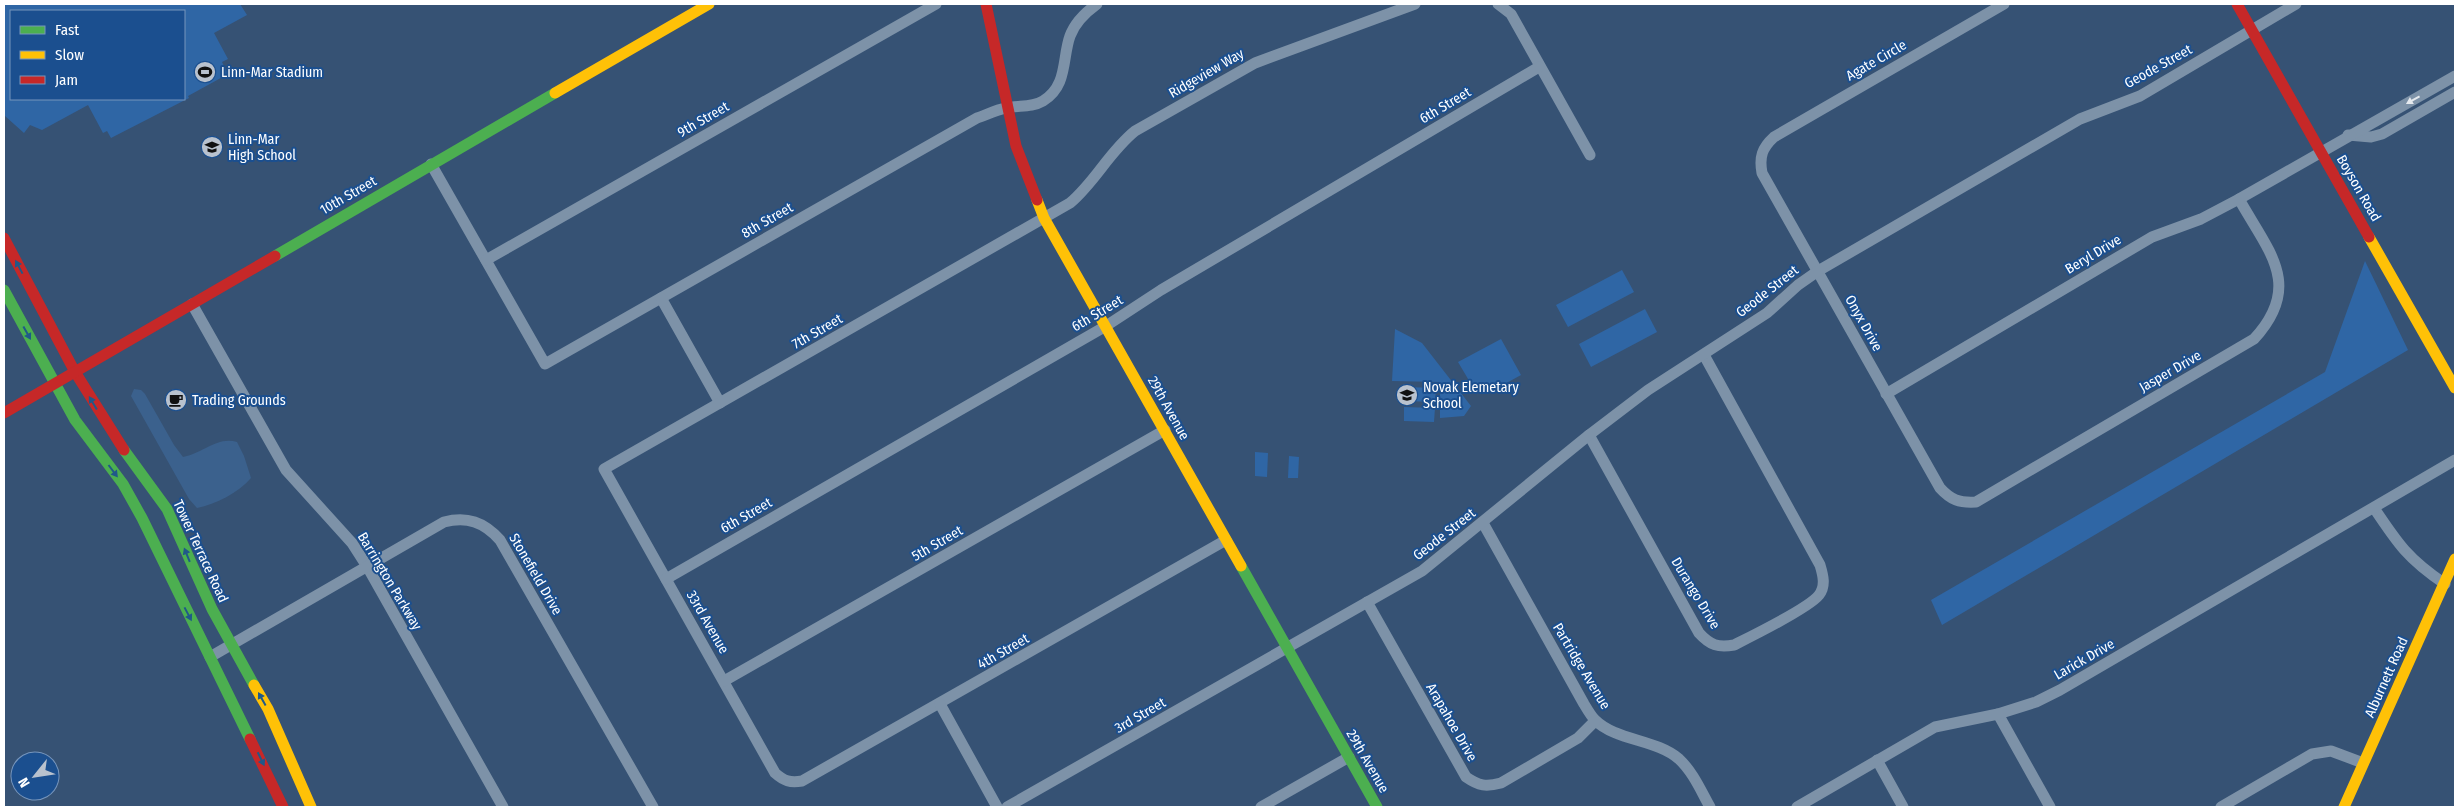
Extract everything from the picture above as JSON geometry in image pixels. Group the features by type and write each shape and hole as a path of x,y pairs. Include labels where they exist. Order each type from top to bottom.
{"street":[{"name":"10th Street","path":"4,413 709,4"},
{"name":"9th Street","path":"486,260 936,4"},
{"name":"29th Avenue","path":"986,4 1016,146 1044,218 1377,807"},
{"name":"8th Street","path":"486,260 545,364 977,118 1007,108 1029,106 1044,101 1054,91 1062,77 1070,36 1081,17 1097,4"},
{"name":"Ridgeview Way","path":"1044,218 1085,191 1123,141 1135,131 1255,63 1415,4"},
{"path":"1498,4 1511,14 1590,155"},
{"name":"Agate Circle","path":"1765,145 1774,137 2004,4"},
{"name":"Boyson Road","path":"2237,4 2455,388"},
{"name":"Geode Street","path":"1287,648 1422,571 1589,435 1648,390 1767,314 1798,285 1818,271 2080,119 2100,109 2140,96 2296,4"},
{"name":"6th Street","path":"666,579 1106,326 1170,285 1540,67"},
{"name":"Beryl Drive","path":"1886,394 2152,237 2201,219 2455,76"},
{"path":"2348,135 2371,137 2382,134 2455,92"},
{"name":"Onyx Drive","path":"1765,145 1759,159 1762,174 1940,488 1949,499 1963,503"},
{"path":"431,164 486,260"},
{"name":"Jasper Drive","path":"1963,503 1976,502 2212,364 2254,339 2269,324 2277,308 2280,289 2276,265 2238,199"},
{"name":"7th Street","path":"604,469 1044,218"},
{"name":"Tower Terrace Road","path":"4,238 75,372 115,439 167,509 208,601 268,709 311,807"},
{"path":"4,290 54,385 75,420 123,484 142,518 283,807"},
{"path":"661,298 720,403"},
{"name":"Barrington Parkway","path":"192,304 286,470 352,543 368,568 503,807"},
{"name":"Durango Drive","path":"1589,435 1699,632 1709,643 1721,648 1734,645 1809,604 1820,594 1824,581 1820,565 1704,355"},
{"name":"5th Street","path":"724,681 1165,430"},
{"name":"Larick Drive","path":"1797,807 1935,727 1998,714 2036,702 2060,690 2455,460"},
{"name":"33rd Avenue","path":"604,469 776,772 782,780 792,783"},
{"path":"2374,508 2400,549 2444,584"},
{"name":"Stonefield Drive","path":"210,657 368,568 444,522 460,519 472,520 491,530 500,540 653,807"},
{"name":"Partridge Avenue","path":"1483,523 1584,704 1596,721 1621,735 1661,748 1678,758 1692,776 1710,807"},
{"name":"4th Street","path":"792,783 802,781 940,704 1226,540"},
{"name":"Alburnett Road","path":"2344,807 2455,559"},
{"name":"Arapahoe Drive","path":"1367,602 1466,777 1476,784 1488,787 1501,783 1578,738 1596,721"},
{"name":"3rd Street","path":"1008,807 1287,648"},
{"path":"940,704 997,807"},
{"path":"1998,714 2050,807"},
{"path":"2221,807 2312,754 2331,751 2363,763"},
{"path":"1261,807 1349,757"},
{"path":"1877,760 1903,807"}],"shaded area":[{"name":"Linn-Mar Stadium","path":"4,4 240,4 247,15 214,33 228,59 222,62 228,74 188,96 189,98 111,138 107,131 103,133 88,105 42,130 30,125 24,133 5,116"},
{"path":"2365,261 2408,350 1942,625 1931,600 2325,372"},
{"path":"1622,270 1634,292 1568,327 1556,305"},
{"path":"1645,309 1657,332 1591,367 1579,344"},
{"path":"1395,329 1422,343 1471,406 1464,416 1440,418 1440,382 1392,381"},
{"path":"1501,339 1521,375 1492,391 1487,384 1474,389 1458,362"},
{"path":"1405,387 1436,388 1435,402 1405,401"},
{"path":"134,389 141,390 145,394 174,445 183,457 223,441 237,442 251,478 226,497 212,504 197,508 189,499 131,396"},
{"path":"1404,407 1435,408 1434,422 1404,421"},
{"path":"1255,452 1268,453 1267,477 1255,476"},
{"path":"1289,456 1299,457 1298,478 1288,478"}],"traffic: fast":[{"path":"275,256 555,93"},
{"path":"4,290 75,420 123,484 142,518 250,739"},
{"path":"124,450 167,509 212,609 254,685"},
{"path":"1241,566 1377,807"}],"traffic: slow":[{"path":"555,93 709,4"},
{"path":"1037,200 1044,218 1241,566"},
{"path":"2369,237 2455,388"},
{"path":"2344,807 2455,559"},
{"path":"254,685 268,709 311,807"}],"traffic: jam":[{"path":"986,4 1016,146 1037,200"},
{"path":"2237,4 2369,237"},
{"path":"4,238 75,372 124,450"},
{"path":"4,413 275,256"},
{"path":"250,739 283,807"}],"place":[{"name":"Linn-Mar Stadium","path":"205,72"},
{"name":"Linn-Mar High School","path":"212,147"},
{"name":"Novak Elemetary School","path":"1407,395"},
{"name":"Trading Grounds","path":"176,400"}]}
